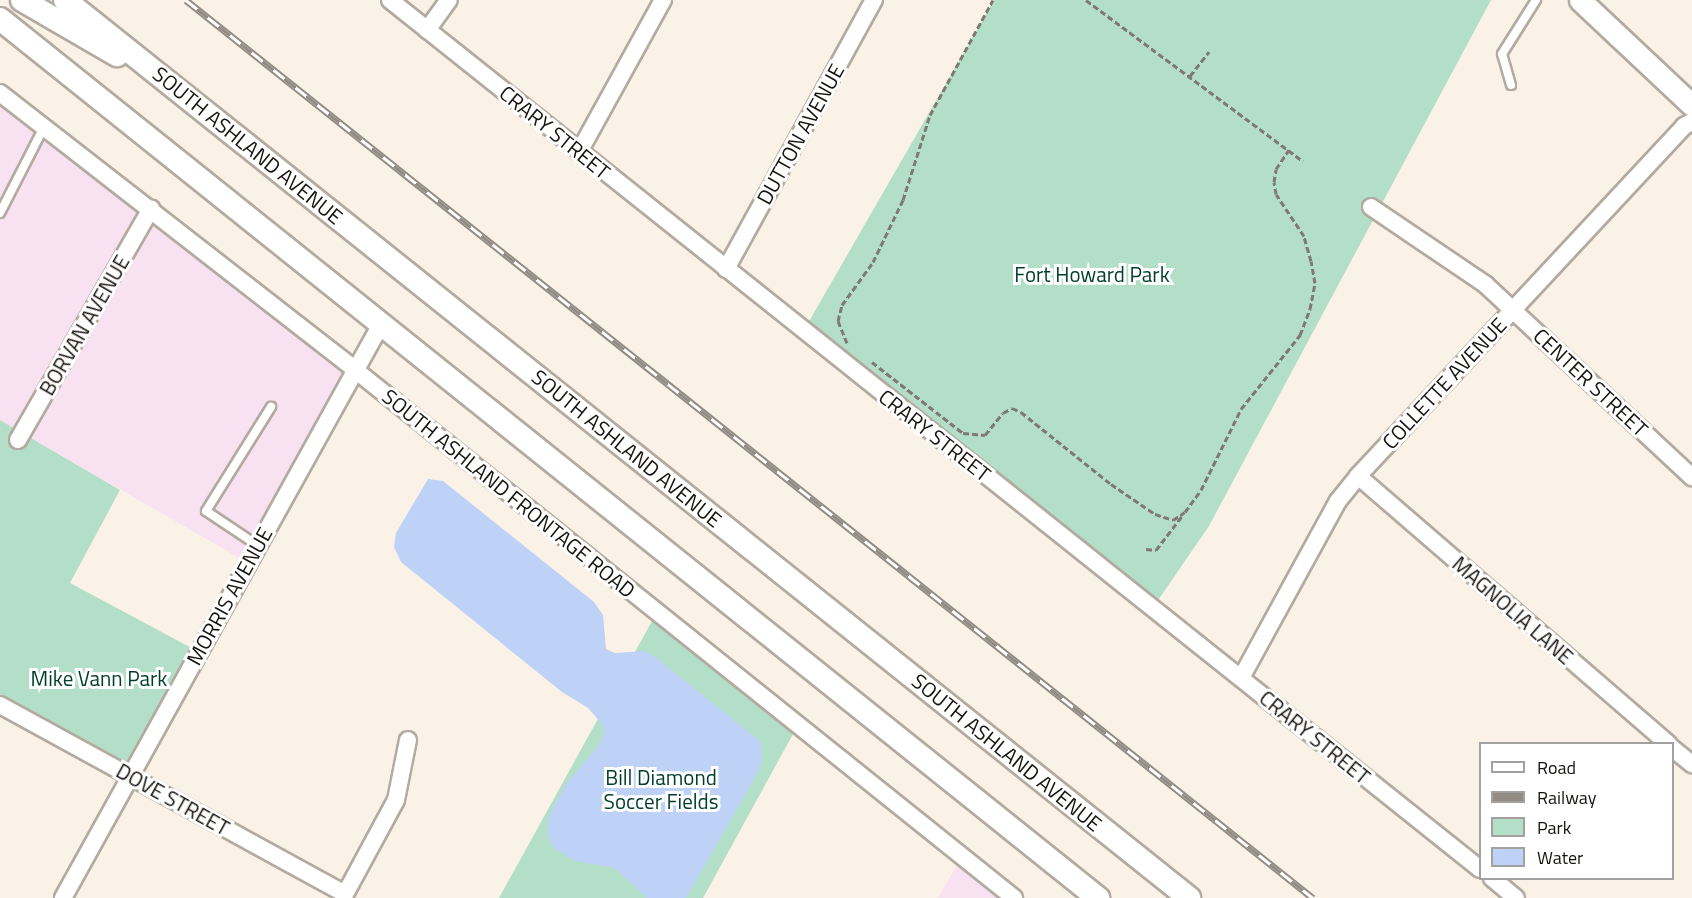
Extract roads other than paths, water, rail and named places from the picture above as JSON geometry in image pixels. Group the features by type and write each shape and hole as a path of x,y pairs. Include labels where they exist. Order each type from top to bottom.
{"main road":[{"path":"22,0 184,93"},
{"name":"SOUTH ASHLAND AVENUE","path":"64,0 184,93 1189,898"},
{"path":"0,19 380,326 1098,898"}],"street":[{"name":"CRARY STREET","path":"390,0 1479,868"},
{"path":"427,30 449,0"},
{"path":"579,152 663,0"},
{"name":"DUTTON AVENUE","path":"726,269 874,0"},
{"path":"1580,0 1692,105"},
{"name":"SOUTH ASHLAND FRONTAGE ROAD","path":"0,93 354,369 1014,898"},
{"name":"COLLETTE AVENUE","path":"1241,678 1338,501 1358,476 1684,126 1692,122"},
{"name":"CENTER STREET","path":"1371,207 1486,285 1692,477"},
{"name":"BORVAN AVENUE","path":"18,440 151,209"},
{"name":"MORRIS AVENUE","path":"63,898 354,369 380,326"},
{"name":"MAGNOLIA LANE","path":"1358,476 1666,742"},
{"name":"DOVE STREET","path":"0,705 344,896"},
{"path":"344,896 396,800 408,740"},
{"path":"1674,750 1692,764"},
{"path":"1493,880 1516,898"}],"lane":[{"path":"1511,85 1502,54 1536,0"},
{"path":"0,213 44,127"},
{"path":"257,545 206,511 271,407"}],"water":[{"path":"428,479 443,481 594,602 603,615 606,649 615,653 644,651 654,656 761,742 762,761 758,772 686,898 647,898 615,868 575,861 554,848 547,834 549,816 566,784 599,745 604,734 602,724 588,708 562,692 401,562 394,547 396,533"}],"railway":[{"path":"186,0 1313,898"}],"park label":[{"name":"Fort Howard Park","path":"1092,274"},
{"name":"Mike Vann Park","path":"99,678"},
{"name":"Bill Diamond Soccer Fields","path":"661,789"}]}
